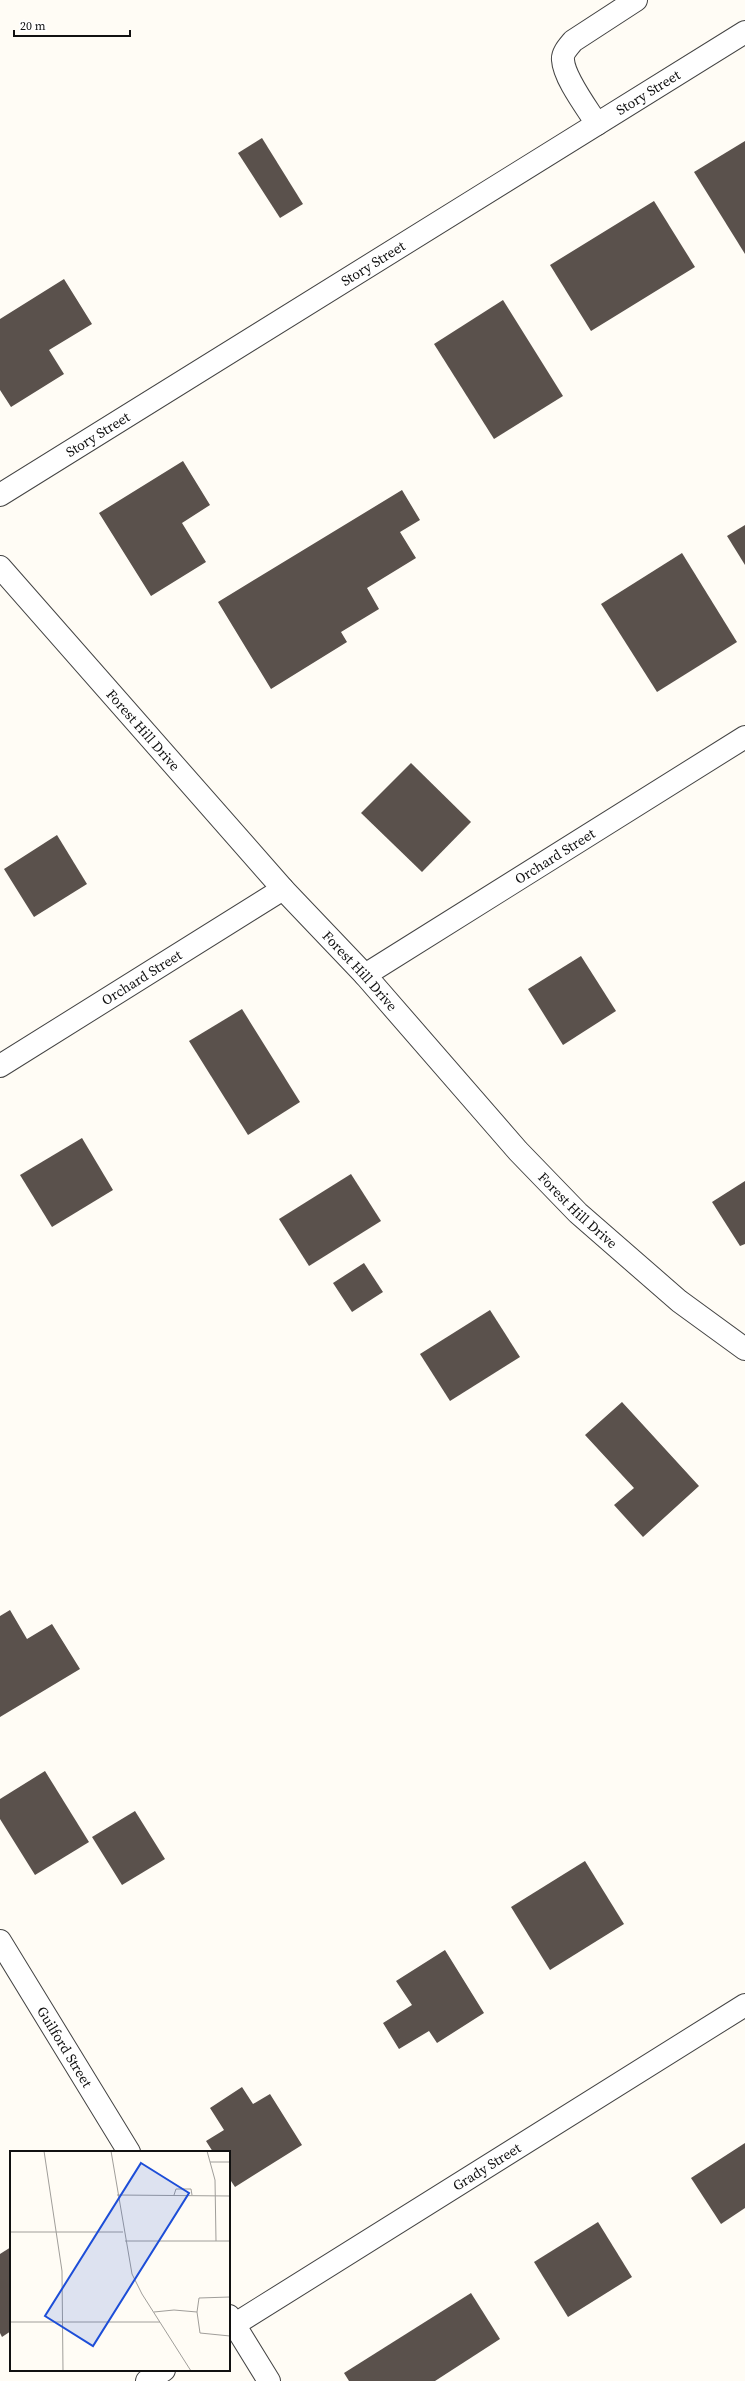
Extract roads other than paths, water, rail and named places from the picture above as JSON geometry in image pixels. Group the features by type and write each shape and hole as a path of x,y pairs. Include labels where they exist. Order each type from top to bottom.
{"street":[{"path":"597,124 577,91 563,60 565,50 573,41 636,0"},
{"name":"Story Street","path":"0,495 745,32"},
{"name":"Forest Hill Drive","path":"0,567 283,889 365,975 518,1151 578,1213 679,1301 745,1349"},
{"name":"Orchard Street","path":"365,975 745,738"},
{"name":"Orchard Street","path":"0,1066 283,889"},
{"name":"Guilford Street","path":"0,1941 128,2151"},
{"name":"Grady Street","path":"231,2323 745,2006"},
{"path":"231,2323 269,2381"},
{"path":"148,2381 163,2371"}]}
